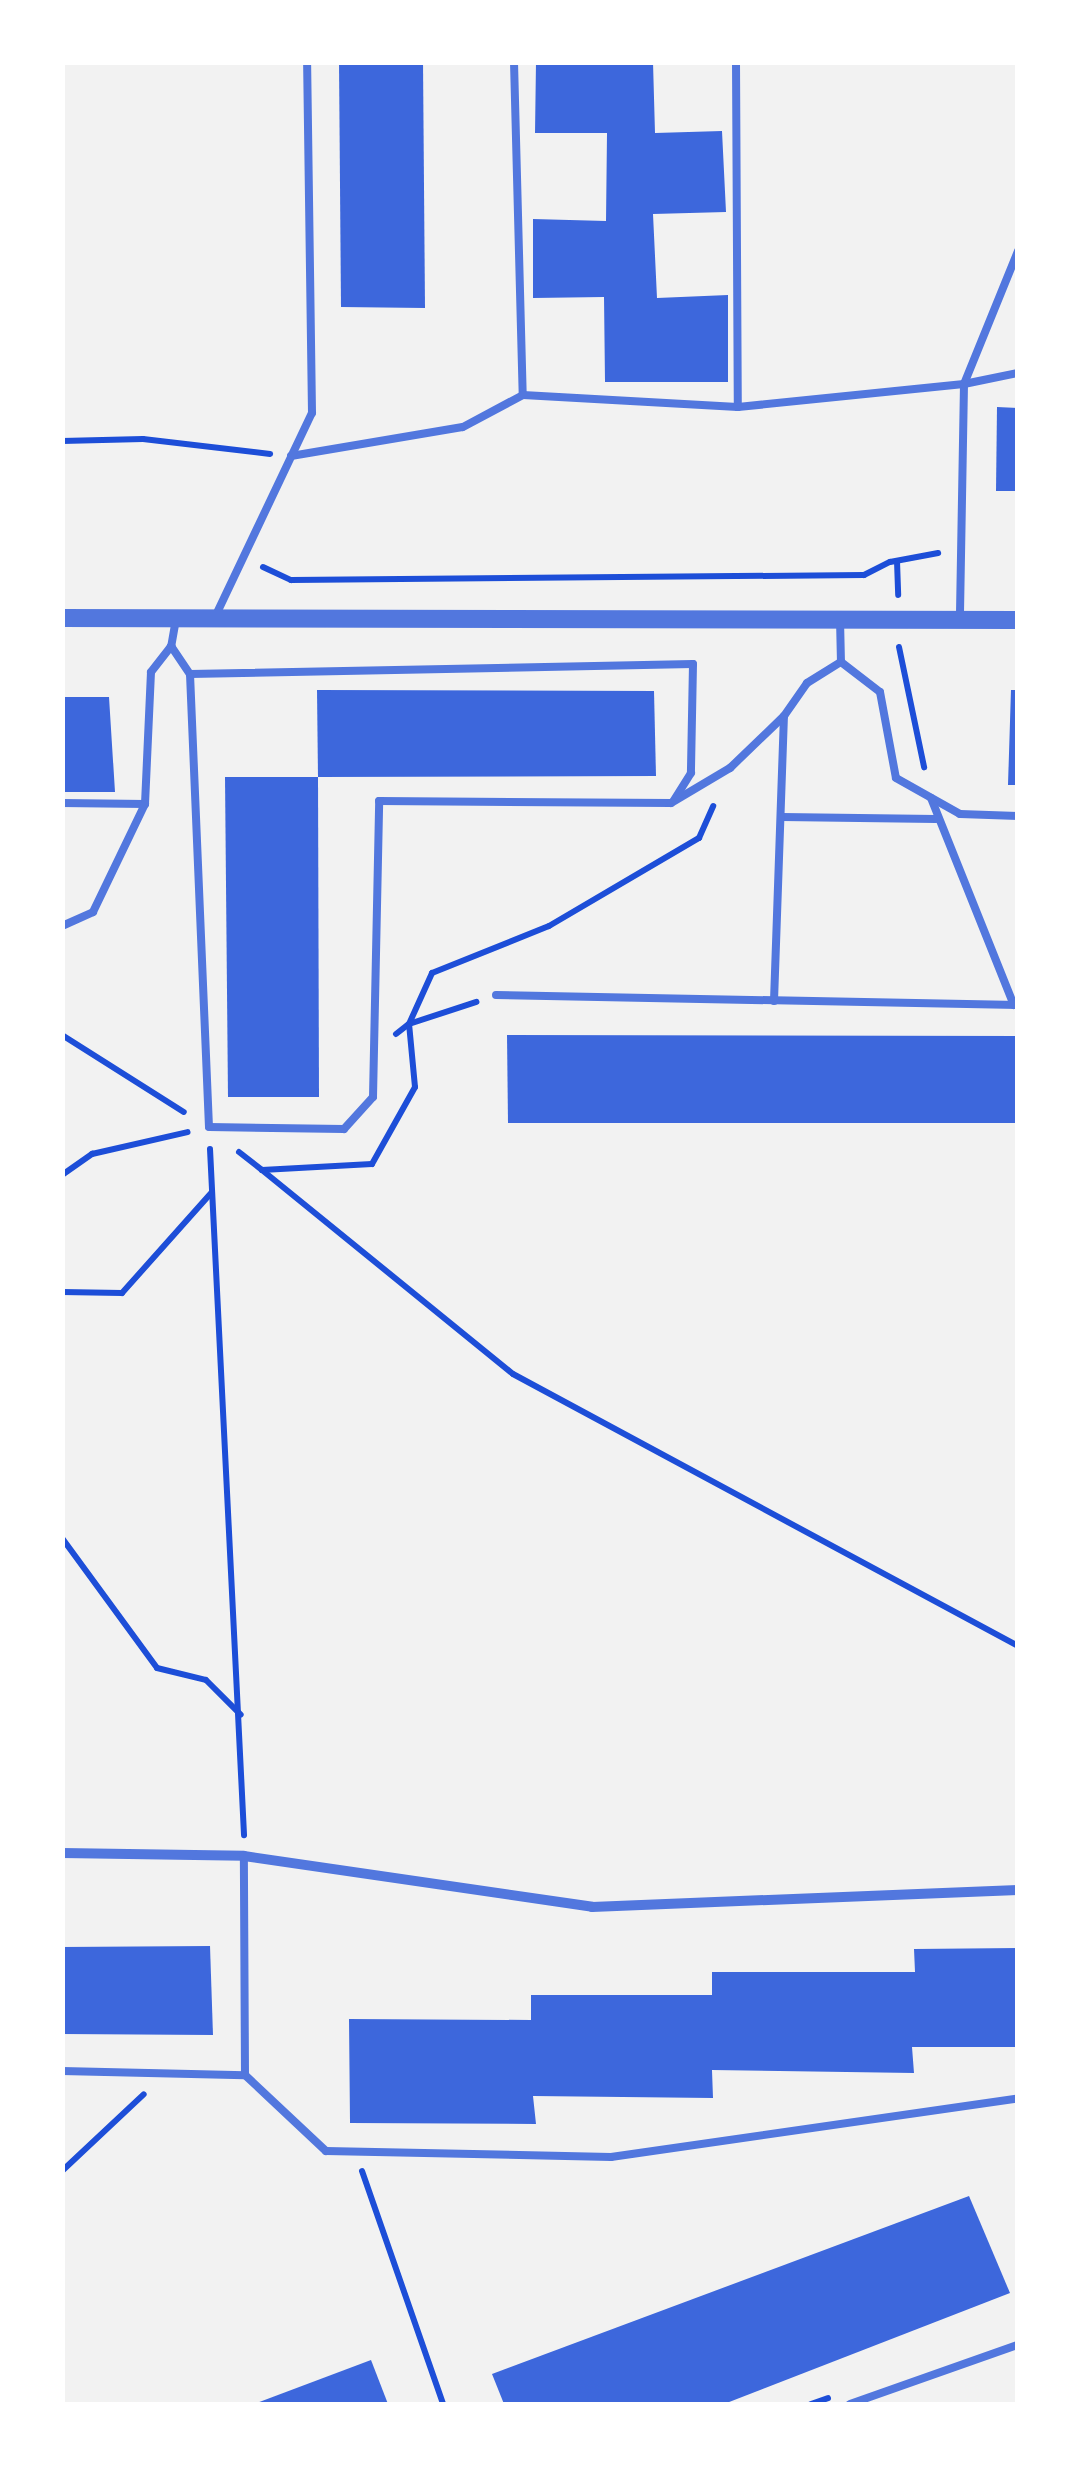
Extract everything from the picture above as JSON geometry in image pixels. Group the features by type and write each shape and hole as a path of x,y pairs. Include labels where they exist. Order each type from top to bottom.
{"street":[{"path":"62,618 1018,620"},
{"path":"62,1854 244,1856 592,1907 1018,1890"}],"lane":[{"path":"215,617 312,413 307,62"},
{"path":"514,62 523,395"},
{"path":"736,62 738,407"},
{"path":"960,620 964,384 1018,251"},
{"path":"291,456 463,428 523,395 738,407 964,384 1018,373"},
{"path":"62,926 93,912 145,804 151,672 171,646 176,619"},
{"path":"840,619 841,662"},
{"path":"171,646 190,674 209,1127 344,1129 373,1096 379,801 671,804 730,768 784,716 807,683 841,662"},
{"path":"841,662 880,692 896,778 960,814 1018,816"},
{"path":"190,674 693,664 691,773 671,804"},
{"path":"774,1001 784,716"},
{"path":"496,995 1016,1006 936,819 931,798"},
{"path":"62,804 145,804"},
{"path":"782,816 936,819"},
{"path":"244,1856 245,2075"},
{"path":"62,2070 245,2075 326,2150 355,2151 611,2156 1018,2098"},
{"path":"850,2404 1018,2345"}],"path":[{"path":"62,441 143,439 291,456"},
{"path":"243,557 291,580 864,576 890,562 940,553 961,565"},
{"path":"899,646 931,798"},
{"path":"409,1024 432,973 549,926 699,838 730,768"},
{"path":"374,1052 409,1024 496,995"},
{"path":"62,1036 209,1127"},
{"path":"62,1175 92,1154 209,1127"},
{"path":"209,1127 242,1716 244,1856"},
{"path":"262,1170 513,1374 1018,1646"},
{"path":"62,1292 122,1293 213,1191"},
{"path":"62,1538 157,1668 206,1680 242,1716"},
{"path":"62,2171 166,2073"},
{"path":"355,2151 443,2404"}],"building":[{"path":"339,62 423,62 425,308 341,307"},
{"path":"536,62 653,62 655,133 722,131 726,212 653,214 657,298 728,295 728,382 605,382 604,297 533,298 533,219 606,221 607,133 535,133"},
{"path":"997,407 1018,408 1018,491 996,491"},
{"path":"317,690 654,691 656,776 318,777"},
{"path":"1011,690 1018,690 1018,785 1008,785"},
{"path":"62,697 109,697 115,792 62,792"},
{"path":"225,777 318,777 319,1097 228,1097"},
{"path":"507,1035 1018,1036 1018,1123 508,1123"},
{"path":"210,1946 213,2035 62,2034 62,1947"},
{"path":"1018,1948 1018,2047 912,2047 914,2073 712,2070 713,2098 533,2096 536,2124 350,2123 349,2019 531,2020 531,1995 712,1995 712,1972 915,1972 914,1949"},
{"path":"969,2196 1010,2293 724,2404 504,2404 492,2374"},
{"path":"371,2360 388,2404 254,2404"}]}
